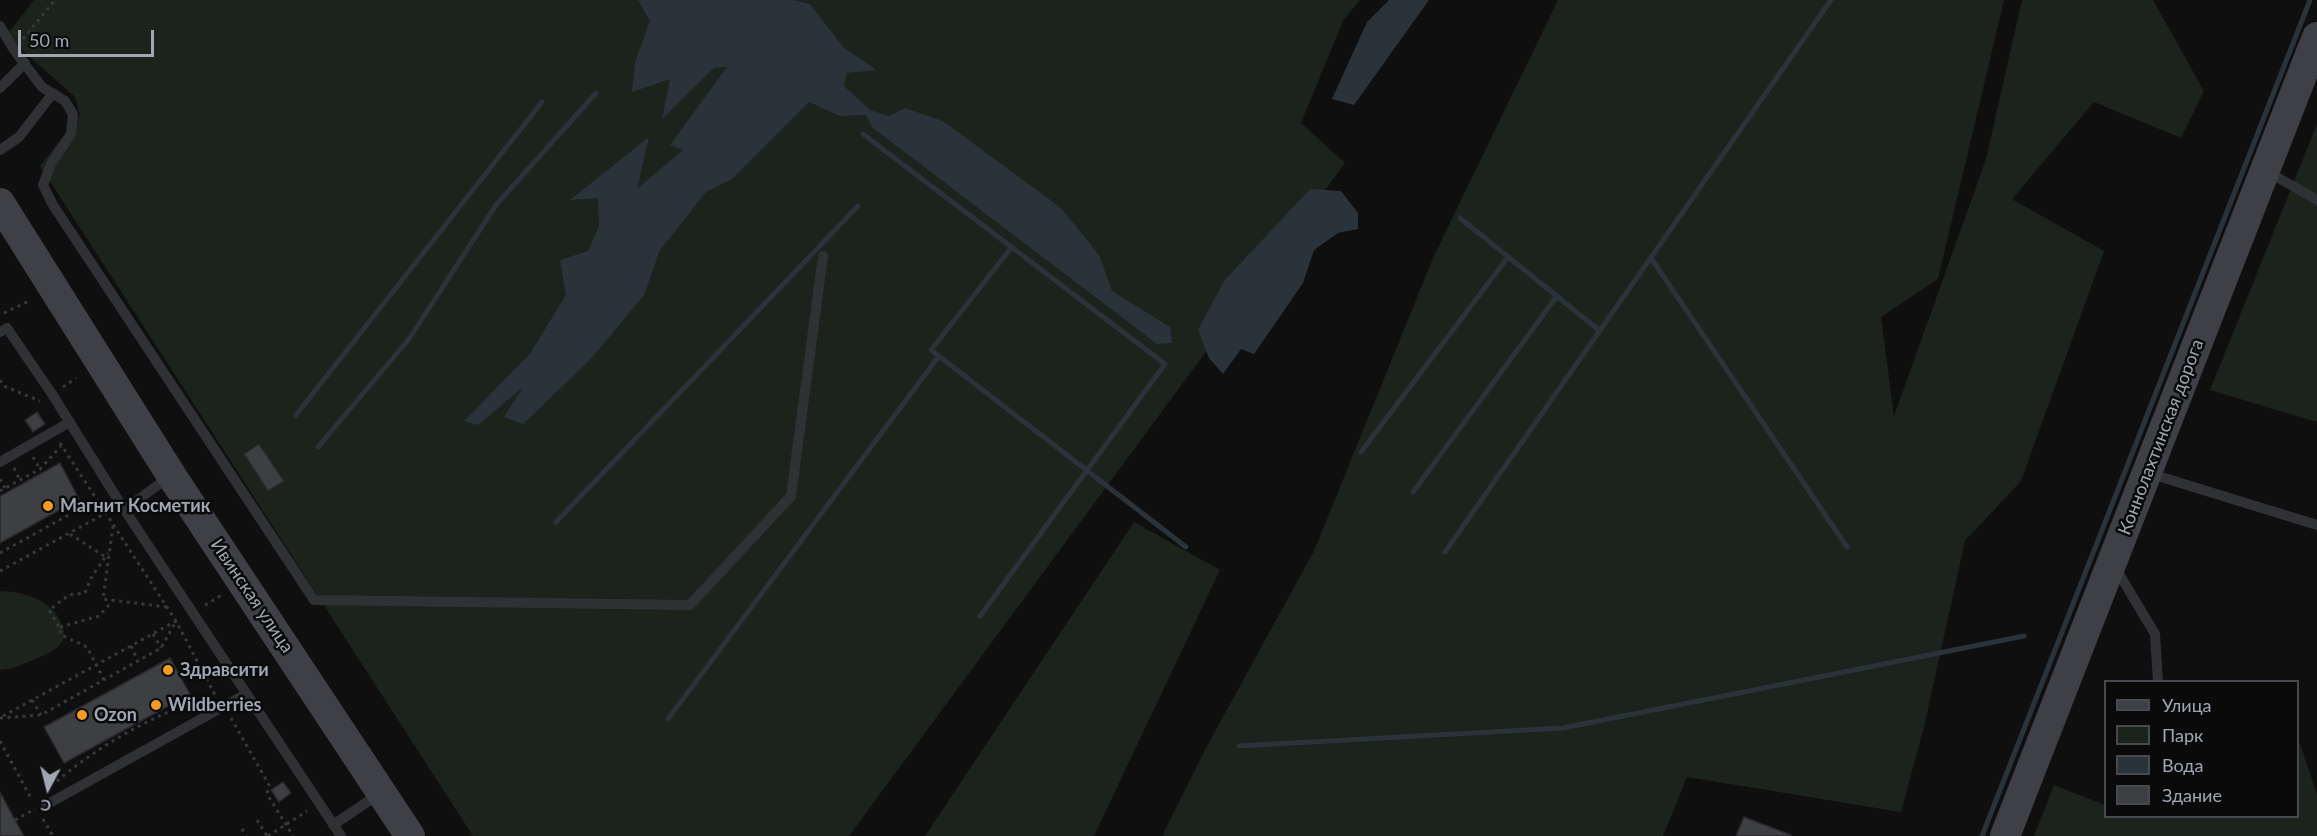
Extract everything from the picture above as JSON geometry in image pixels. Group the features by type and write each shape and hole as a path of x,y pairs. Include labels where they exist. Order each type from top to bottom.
{"main road":[{"name":"Коннолахтинская дорога","path":"2005,836 2317,37"},
{"name":"Ивинская улица","path":"0,203 173,478 410,836"}],"lane":[{"path":"0,26 14,50 42,87 65,101 73,114 71,134 51,164 43,185 53,205 314,600 690,605 791,496 823,256"},
{"path":"0,88 25,63"},
{"path":"0,150 19,137 53,93"},
{"path":"2265,170 2317,200"},
{"path":"0,332 7,328 70,422 127,514 341,836"},
{"path":"0,462 70,422"},
{"path":"2147,472 2317,525"},
{"path":"127,514 158,485 173,478"},
{"path":"2112,562 2155,634 2158,680"},
{"path":"41,806 246,694"},
{"path":"333,825 382,792"}],"path":[{"path":"14,50 55,0"},
{"path":"0,314 29,301"},
{"path":"55,431 62,446 176,621 216,696 269,785 267,794 293,836"},
{"path":"0,491 40,469 62,446"},
{"path":"0,478 5,488"},
{"path":"0,554 83,507 102,506"},
{"path":"0,571 106,513"},
{"path":"104,680 87,647 61,635 49,610 69,595 85,593 91,578 110,551 114,524 127,514"},
{"path":"69,534 107,558"},
{"path":"107,558 103,599 167,607"},
{"path":"59,627 99,615 113,600"},
{"path":"2,717 176,621"},
{"path":"2,717 41,715 161,648 176,621"},
{"path":"153,634 161,648"},
{"path":"130,646 138,661"},
{"path":"83,759 177,707 216,696"},
{"path":"32,700 41,715"},
{"path":"0,741 33,801"},
{"path":"257,820 267,836 318,803"},
{"path":"15,819 41,806"},
{"path":"242,829 246,836"}],"green space":[{"path":"34,0 1360,0 1343,21 1301,123 1345,163 849,836 473,836 40,166 80,115 75,97 6,36"},
{"path":"1558,0 2004,0 1938,279 1881,317 1894,416 1986,159 2022,0 2153,0 2204,91 2181,138 2094,102 2012,199 2104,251 2021,481 1965,541 1924,727 1901,812 1687,777 1663,836 1162,836 1207,746 1314,551 1433,258"},
{"path":"2317,124 2317,422 2210,390"},
{"path":"1134,522 1220,570 1094,836 925,836"},
{"path":"0,592 20,593 38,599 52,610 63,627 63,640 57,648 18,666 0,670"},
{"path":"2299,741 2317,794 2317,836 2034,836 2054,785 2104,805 2104,818 2299,818"}],"water":[{"path":"638,0 793,0 810,4 844,48 877,70 847,73 844,86 870,110 889,116 905,108 943,121 1061,208 1099,255 1112,291 1170,327 1172,343 1157,344 873,128 866,115 840,116 809,102 732,179 706,192 660,250 644,295 589,361 523,424 504,417 523,387 478,425 464,421 529,355 566,295 560,260 588,251 599,226 598,198 570,200 649,137 637,189 683,150 670,145 727,67 714,68 662,119 670,79 632,92 635,62 650,21"},
{"path":"1389,0 1429,0 1354,105 1332,99 1367,22"},
{"path":"1310,189 1341,191 1358,213 1358,229 1338,233 1314,250 1303,283 1254,354 1241,349 1223,374 1209,358 1198,330 1224,281"}],"building":[{"path":"37,412 45,424 33,432 25,420"},
{"path":"259,444 284,481 268,491 244,454"},
{"path":"60,463 79,499 0,543 0,496"},
{"path":"170,658 190,694 64,763 44,727"},
{"path":"283,782 291,793 279,802 271,790"},
{"path":"0,792 15,820 24,836 0,836"},
{"path":"1744,817 1791,835 1791,836 1736,836"}],"waterway":[{"path":"1445,552 1831,0"},
{"path":"1982,836 2310,0"},
{"path":"318,447 409,339 496,205 596,93"},
{"path":"296,415 542,102"},
{"path":"863,134 1165,364 980,616"},
{"path":"556,522 858,206"},
{"path":"1460,218 1600,331"},
{"path":"1011,248 931,350 1186,547"},
{"path":"1361,452 1508,257"},
{"path":"1651,258 1847,547"},
{"path":"1413,492 1557,296"},
{"path":"668,719 939,356"},
{"path":"1239,746 1563,728 2024,636"}],"place":[{"name":"Магнит Косметик","path":"48,506"},
{"name":"Здравсити","path":"168,670"},
{"name":"Wildberries","path":"156,705"},
{"name":"Ozon","path":"82,715"}]}
